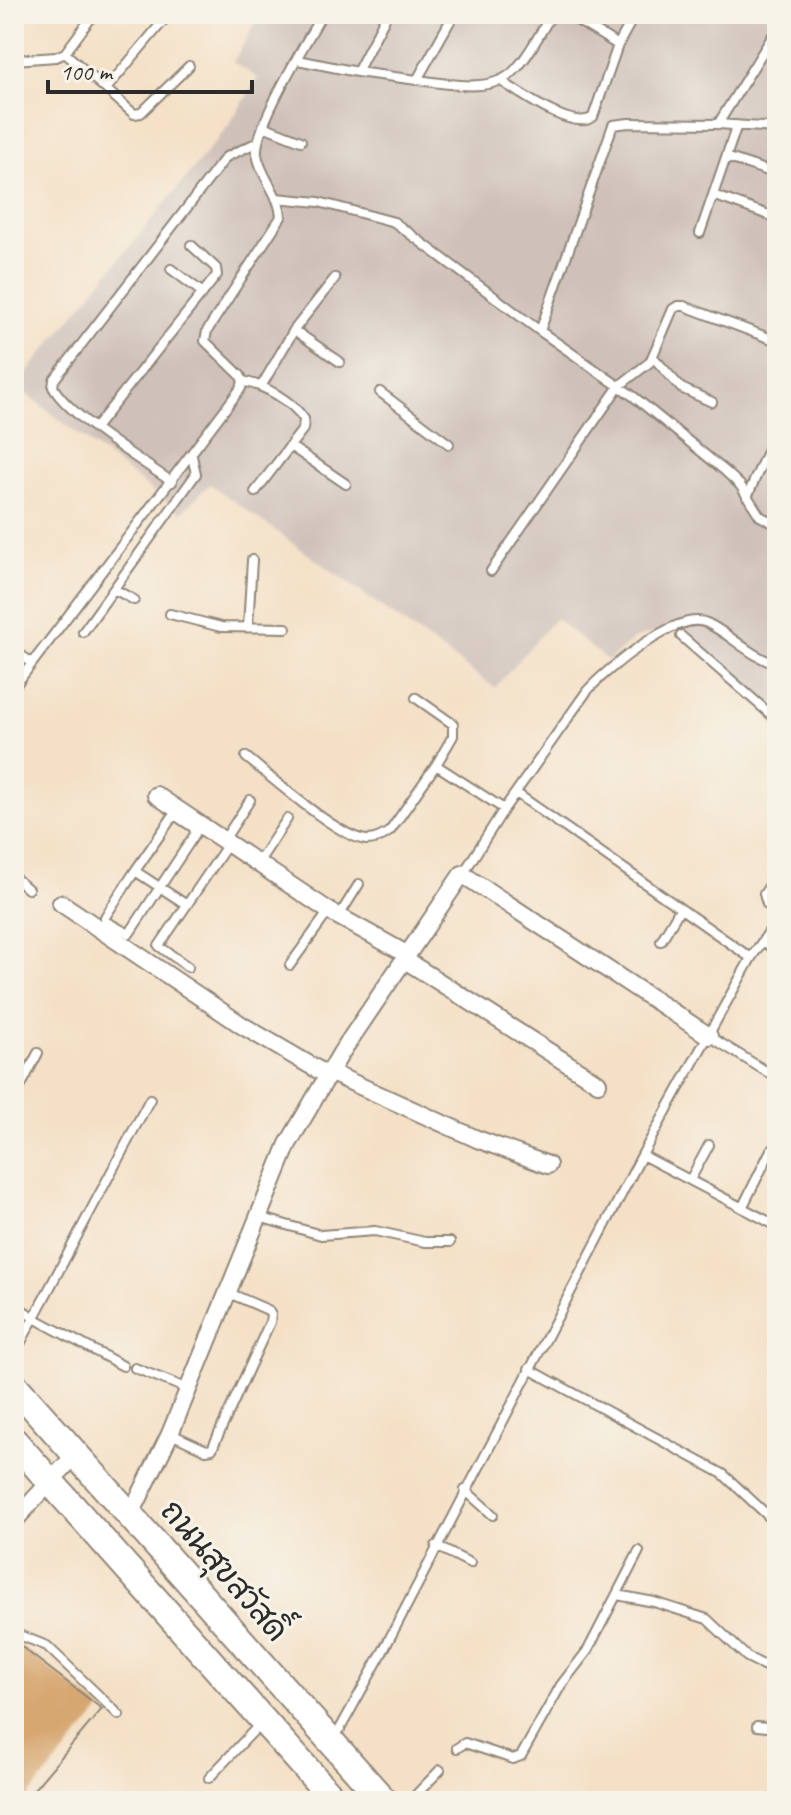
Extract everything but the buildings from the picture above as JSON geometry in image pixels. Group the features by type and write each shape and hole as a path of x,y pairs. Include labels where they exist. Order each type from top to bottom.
{"main road":[{"name":"ถนนสุขสวัสดิ์","path":"14,1385 384,1801"},
{"path":"16,1449 50,1481 335,1801"}],"street":[{"path":"156,795 598,1083"},
{"path":"131,1514 170,1434 288,1144 328,1074 462,874 709,1036"},
{"path":"61,903 232,1019 328,1074 477,1139 548,1165"},
{"path":"14,1521 77,1453"}],"lane":[{"path":"14,60 48,58 65,53 94,14"},
{"path":"107,88 169,14"},
{"path":"14,687 241,388 243,381 240,375 205,341 207,331 279,222 281,212 259,161 258,142 263,126 322,14"},
{"path":"357,72 385,18 384,14"},
{"path":"417,80 454,14"},
{"path":"298,60 417,80 473,85 501,81 516,70 552,14"},
{"path":"567,14 618,45"},
{"path":"501,81 545,108 586,122 593,117 618,45 635,14"},
{"path":"718,124 777,29"},
{"path":"65,53 134,114 141,113 189,66"},
{"path":"540,331 613,125 718,124 777,128"},
{"path":"700,233 737,125"},
{"path":"263,126 301,141"},
{"path":"172,482 96,427 56,392 54,380 226,157 258,142"},
{"path":"726,157 777,174"},
{"path":"713,195 777,218"},
{"path":"276,198 319,202 394,222 619,386 725,471 740,485 760,516 777,525"},
{"path":"96,427 217,272 191,245"},
{"path":"171,269 203,293"},
{"path":"262,385 294,330 335,278"},
{"path":"491,571 619,386 653,357 673,309 678,306 777,341"},
{"path":"294,330 340,362"},
{"path":"653,357 681,388 712,402"},
{"path":"243,381 262,385 304,419 303,429 255,492"},
{"path":"380,392 449,444"},
{"path":"747,497 777,429"},
{"path":"290,446 346,484"},
{"path":"83,632 196,474 192,456"},
{"path":"248,627 252,560"},
{"path":"110,561 125,573"},
{"path":"114,589 134,600"},
{"path":"170,614 221,627 286,628"},
{"path":"462,874 587,691 602,674 668,629 690,620 707,623 764,661 777,664"},
{"path":"681,636 777,720"},
{"path":"14,650 32,663"},
{"path":"246,757 340,830 364,840 380,838 390,831 453,736 453,724 416,698"},
{"path":"436,765 504,809"},
{"path":"516,793 751,958"},
{"path":"188,967 159,946 250,800"},
{"path":"173,816 194,828 195,834 129,934 105,921 105,917 135,871 173,816"},
{"path":"257,863 287,819"},
{"path":"135,871 187,905"},
{"path":"777,875 764,894 767,904 777,912"},
{"path":"14,877 28,889"},
{"path":"290,965 359,884"},
{"path":"661,941 680,909"},
{"path":"332,1743 642,1155 751,958 777,920"},
{"path":"763,941 777,951"},
{"path":"709,1036 777,1078"},
{"path":"14,1099 38,1053"},
{"path":"14,1355 150,1099"},
{"path":"690,1180 709,1145"},
{"path":"742,1208 771,1150"},
{"path":"642,1155 777,1226"},
{"path":"259,1217 321,1235 375,1231 425,1242 450,1242"},
{"path":"170,1434 206,1450 212,1449 270,1322 268,1310 229,1293"},
{"path":"14,1304 123,1366"},
{"path":"135,1368 189,1389"},
{"path":"529,1369 723,1474 777,1524"},
{"path":"465,1490 493,1515"},
{"path":"436,1546 470,1563"},
{"path":"457,1748 465,1743 518,1759 561,1685 588,1650 639,1551"},
{"path":"617,1595 654,1602 707,1619 747,1657 777,1672"},
{"path":"14,1633 47,1646 119,1715"},
{"path":"209,1778 263,1720"},
{"path":"757,1726 777,1728"},
{"path":"410,1801 440,1770"}],"shaded area":[{"path":"261,14 777,14 777,716 675,627 635,638 608,661 555,618 495,688 210,484 181,513 16,386 229,125 258,78 233,62"}]}
